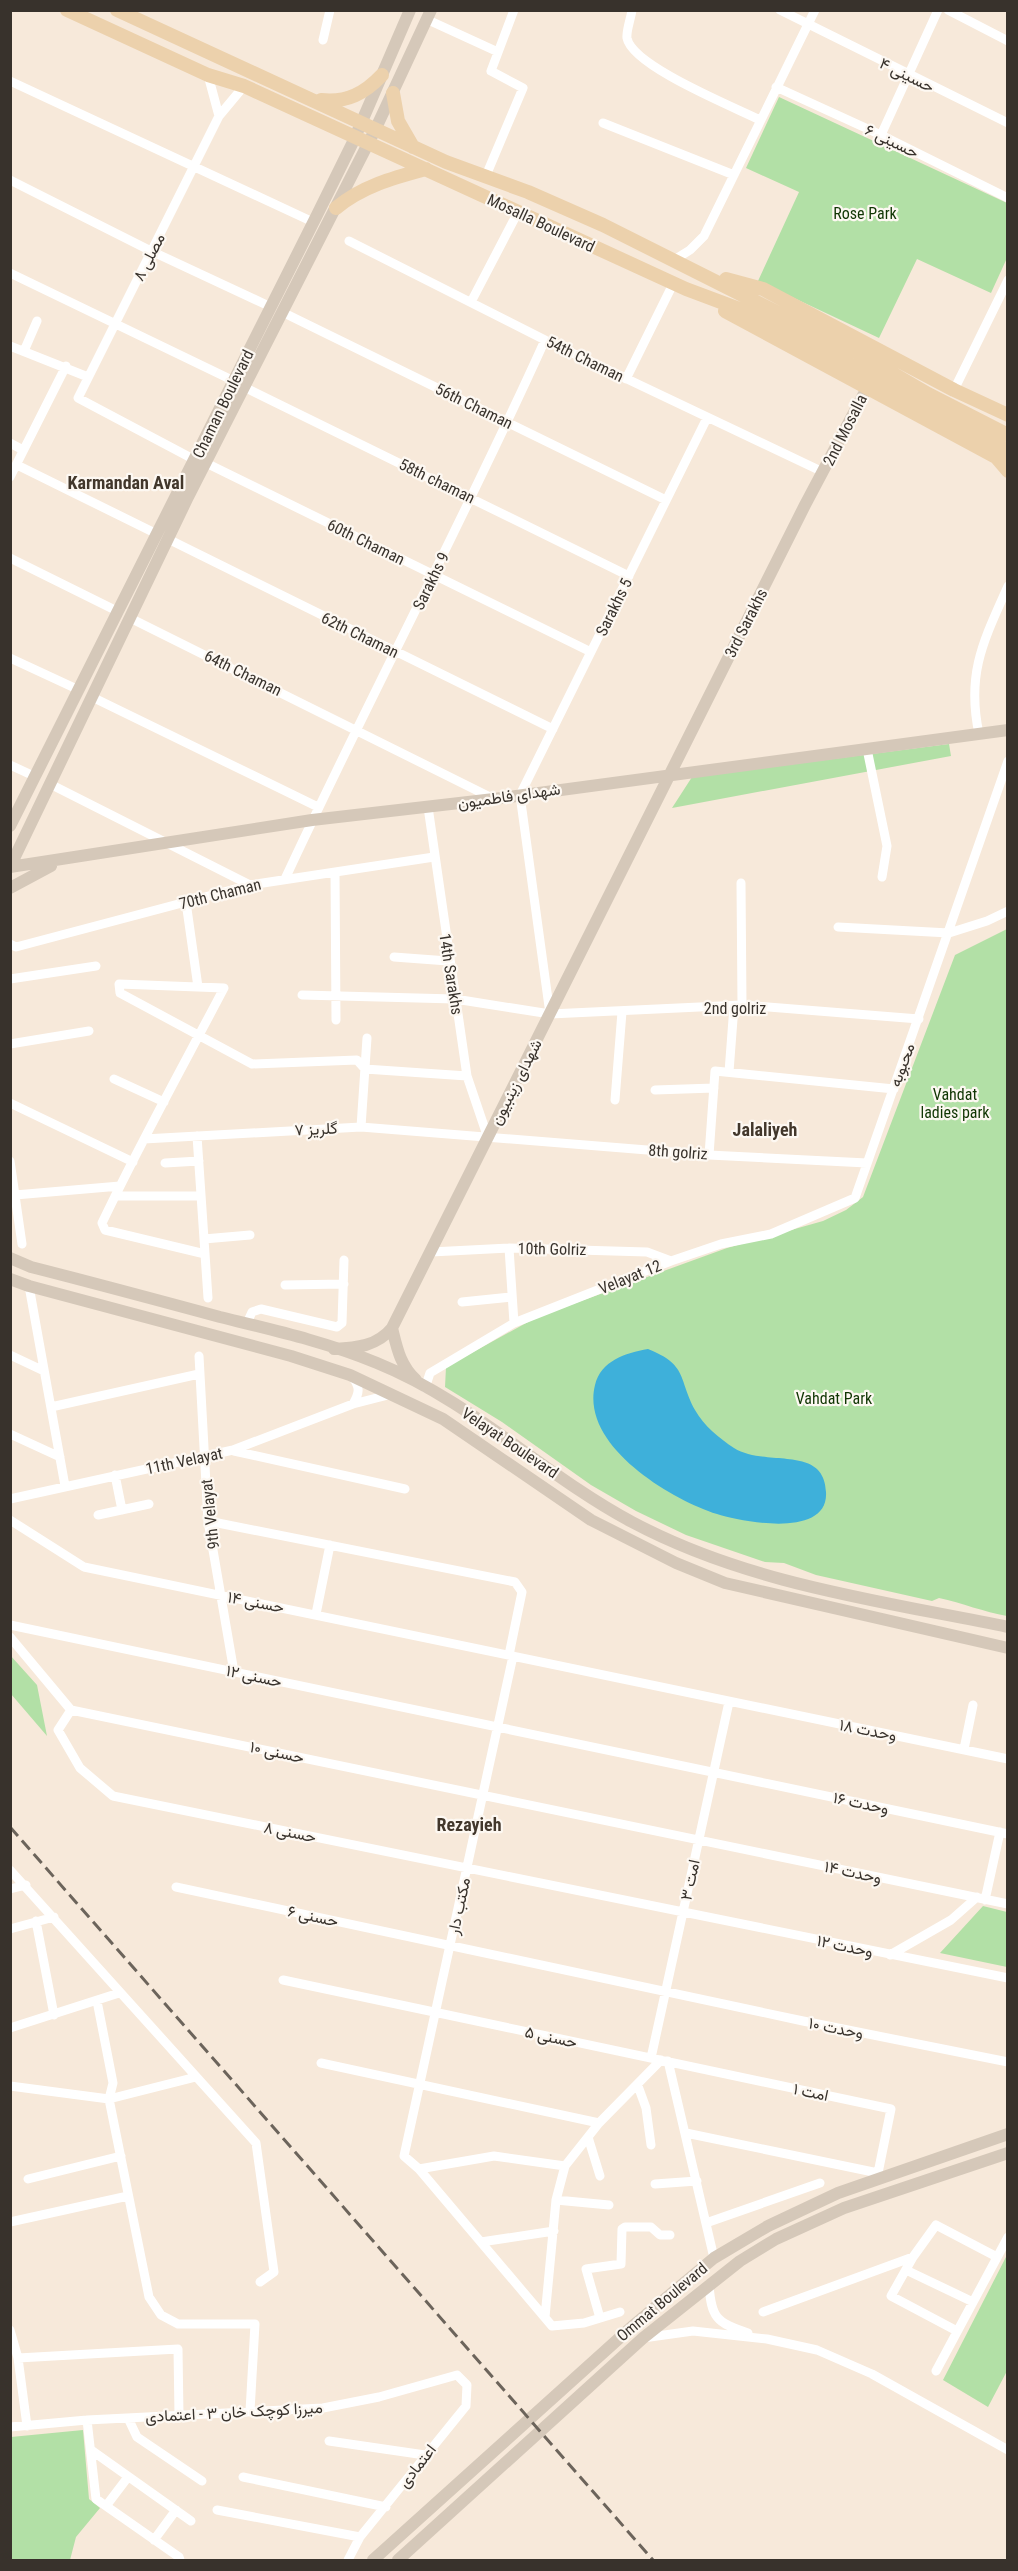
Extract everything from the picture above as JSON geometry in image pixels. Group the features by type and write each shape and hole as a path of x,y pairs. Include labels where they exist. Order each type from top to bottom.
{"main road":[{"name":"Mosalla Boulevard","path":"67,10 94,16 208,75 244,86 680,286 766,319 1004,456"},
{"name":"Mosalla Boulevard","path":"117,10 143,16 413,147 485,178 528,192 696,270 856,352 928,394 1008,435"},
{"name":"Chaman Boulevard","path":"277,310 313,222 362,121 411,10"},
{"path":"376,128 429,15"},
{"path":"313,99 332,101 354,97 367,91 382,75"},
{"path":"393,93 398,121 413,147"},
{"name":"Chaman Boulevard","path":"10,826 79,690 124,615 277,310 336,208 376,128"},
{"path":"336,208 349,197 376,183 426,169"},
{"path":"518,212 528,192"},
{"path":"696,270 763,289 954,390 1008,415"},
{"path":"680,286 867,388 1004,456 1008,471"},
{"name":"2nd Mosalla","path":"823,472 867,388"},
{"name":"3rd Sarakhs","path":"671,774 823,472"},
{"name":"Chaman Boulevard","path":"10,867 92,697 124,615"},
{"path":"79,690 92,697"},
{"name":"شهدای فاطمیون","path":"10,867 67,860 312,820 494,799 1008,730"},
{"name":"شهدای زینبیون","path":"392,1328 671,774"},
{"path":"36,777 50,784"},
{"path":"10,888 42,869 67,860"},
{"name":"Velayat Boulevard","path":"10,1258 31,1267 247,1323 378,1363 498,1432 584,1494 674,1543 721,1562 806,1585 1008,1627"},
{"name":"Velayat Boulevard","path":"10,1279 291,1356 350,1375 394,1394 452,1425 591,1520 676,1563 733,1585 1008,1648"},
{"path":"334,1349 371,1344 383,1338 392,1328"},
{"path":"392,1328 399,1357 408,1371 425,1388"},
{"name":"Ommat Boulevard","path":"373,2560 635,2324 714,2258 794,2212 838,2193 880,2176 1008,2134"},
{"name":"Ommat Boulevard","path":"398,2560 644,2338 709,2284 776,2239 844,2208 1008,2153"}],"street":[{"path":"323,40 330,10"},
{"path":"485,178 523,88 491,71 514,10"},
{"path":"632,10 627,38 635,53 680,82 760,120"},
{"name":"حسینی ۴","path":"780,10 909,76 1008,123"},
{"path":"674,260 690,250 704,236 814,10"},
{"path":"881,135 938,10"},
{"path":"948,10 1008,41"},
{"path":"429,15 498,52"},
{"path":"208,75 219,116"},
{"path":"10,81 313,222"},
{"name":"مصلی ۸","path":"78,398 219,116 244,86"},
{"name":"حسینی ۶","path":"776,87 881,135 1008,198"},
{"path":"603,123 734,175"},
{"name":"56th Chaman","path":"10,180 151,251 666,500"},
{"path":"471,302 518,212"},
{"name":"54th Chaman","path":"349,241 545,340 823,472"},
{"name":"58th chaman","path":"10,273 629,576"},
{"path":"954,390 1008,280"},
{"path":"626,379 680,286"},
{"path":"24,351 37,321"},
{"name":"Sarakhs 9","path":"285,879 355,728 434,575 545,340"},
{"path":"10,346 88,376"},
{"path":"10,477 66,366"},
{"name":"60th Chaman","path":"78,398 200,462 591,652"},
{"name":"Sarakhs 5","path":"520,795 707,418"},
{"path":"10,443 24,450"},
{"name":"62th Chaman","path":"17,465 553,729"},
{"name":"64th Chaman","path":"10,558 494,799"},
{"path":"978,734 974,711 975,672 980,652 1008,586"},
{"path":"10,658 79,690"},
{"path":"92,697 318,807"},
{"path":"867,749 886,846 882,877"},
{"name":"محبوبه","path":"855,1198 1008,761"},
{"path":"10,765 36,777"},
{"path":"50,784 250,885"},
{"path":"520,795 550,1014"},
{"name":"14th Sarakhs","path":"428,807 448,961 467,1076 488,1138"},
{"name":"70th Chaman","path":"12,948 250,885 434,857"},
{"path":"335,872 336,1020"},
{"path":"729,1072 738,1005 741,883"},
{"path":"186,902 198,987"},
{"path":"838,927 949,933 987,921 1008,911"},
{"path":"394,957 448,961"},
{"path":"10,979 96,966"},
{"path":"205,1254 105,1230 102,1223 144,1139 199,1036 224,988 119,984 120,993 199,1036 252,1064 357,1060 365,1069 467,1076"},
{"name":"2nd golriz","path":"302,995 455,999 550,1014 738,1005 919,1019"},
{"path":"615,1100 622,1012"},
{"path":"10,1044 89,1031"},
{"path":"361,1127 367,1038"},
{"path":"709,1155 715,1071 894,1089"},
{"path":"114,1079 164,1102"},
{"path":"655,1090 714,1088"},
{"path":"10,1103 133,1162"},
{"name":"گلریز ۷","path":"144,1139 361,1127 488,1138"},
{"path":"197,1136 208,1298"},
{"name":"8th golriz","path":"488,1138 709,1155 867,1163"},
{"path":"10,1161 22,1244"},
{"path":"165,1163 199,1161"},
{"path":"13,1189 120,1186"},
{"path":"115,1196 201,1197"},
{"name":"Velayat 12","path":"425,1388 430,1373 514,1323 671,1261 721,1244 771,1234 855,1198"},
{"path":"204,1239 250,1235"},
{"path":"509,1248 514,1323"},
{"name":"10th Golriz","path":"430,1252 509,1248 647,1252 671,1261"},
{"path":"247,1323 252,1312 261,1309 338,1327 342,1323 344,1260"},
{"path":"285,1285 344,1284"},
{"path":"29,1286 65,1486"},
{"path":"462,1302 511,1298"},
{"path":"10,1355 44,1371"},
{"name":"9th Velayat","path":"199,1356 208,1521 234,1672"},
{"path":"51,1407 200,1374"},
{"path":"350,1375 357,1383 359,1391 353,1404"},
{"name":"11th Velayat","path":"10,1499 233,1450 353,1404 394,1394"},
{"path":"10,1434 60,1457"},
{"path":"233,1450 405,1489"},
{"path":"115,1475 122,1510"},
{"path":"98,1515 149,1504"},
{"name":"حسنی ۱۴","path":"10,1520 84,1567 511,1655"},
{"path":"208,1521 330,1545 316,1614"},
{"name":"مکتب دار","path":"330,1545 514,1582 522,1592 498,1727 404,2156 419,2169"},
{"name":"حسنی ۱۲","path":"10,1625 714,1772"},
{"path":"10,1637 71,1710"},
{"name":"وحدت ۱۸","path":"511,1655 1008,1759"},
{"name":"امت ۳","path":"651,2058 729,1702"},
{"path":"964,1749 973,1705"},
{"name":"حسنی ۱۰","path":"71,1710 699,1840"},
{"name":"حسنی ۸","path":"71,1710 58,1730 80,1768 113,1796 683,1912"},
{"name":"وحدت ۱۶","path":"714,1772 1004,1833"},
{"path":"890,1955 951,1920 981,1898 1004,1833"},
{"name":"وحدت ۱۴","path":"699,1840 1008,1904"},
{"path":"10,1870 26,1885 119,1993 256,2143 274,2272 260,2282"},
{"path":"10,1888 26,1885"},
{"name":"حسنی ۶","path":"176,1887 666,1991"},
{"name":"وحدت ۱۲","path":"683,1912 1008,1978"},
{"path":"10,1929 54,1917"},
{"path":"36,1921 54,2015"},
{"name":"حسنی ۵","path":"283,1980 664,2061"},
{"name":"وحدت ۱۰","path":"666,1991 1008,2062"},
{"path":"10,2028 119,1993"},
{"path":"97,2001 113,2083 109,2099 149,2297 161,2315 178,2324 255,2324 250,2411"},
{"path":"545,2317 556,2200 565,2166 599,2123 664,2061 686,2133 714,2258"},
{"name":"امت ۱","path":"664,2061 891,2109 880,2176"},
{"path":"321,2063 599,2123"},
{"path":"10,2086 109,2099 196,2077"},
{"path":"638,2086 645,2109 651,2145"},
{"path":"686,2133 880,2176"},
{"path":"588,2137 600,2175"},
{"path":"28,2179 121,2156"},
{"path":"419,2169 494,2156 565,2166"},
{"path":"419,2169 552,2326 557,2327 620,2312"},
{"path":"655,2184 697,2181"},
{"path":"706,2223 820,2183"},
{"path":"10,2222 128,2196"},
{"path":"556,2200 609,2205"},
{"path":"957,2331 891,2296 913,2257 936,2224 997,2257"},
{"path":"600,2318 586,2268 621,2264 622,2229 625,2227 651,2227 660,2235 670,2235"},
{"path":"481,2242 554,2231"},
{"path":"936,2371 1008,2236"},
{"path":"763,2312 913,2257"},
{"path":"906,2270 973,2302"},
{"path":"709,2284 710,2302 716,2316 724,2326 767,2339 817,2350 872,2374 1008,2450"},
{"path":"10,2330 18,2358 27,2426"},
{"path":"644,2338 693,2331 767,2339"},
{"path":"18,2358 178,2349 180,2415"},
{"name":"میرزا کوچک خان ۳ - اعتمادی","path":"10,2427 87,2420 323,2408 379,2397 453,2375"},
{"name":"اعتمادی","path":"348,2560 360,2537 466,2406 467,2385 457,2375 453,2375"},
{"path":"128,2418 137,2437 202,2481"},
{"path":"87,2420 96,2499 180,2560"},
{"path":"329,2441 425,2455"},
{"path":"91,2450 191,2521"},
{"path":"106,2506 128,2476"},
{"path":"243,2477 386,2507"},
{"path":"154,2540 176,2510"},
{"path":"217,2510 360,2537"}],"green space":[{"name":"Rose Park","path":"779,97 1007,203 1007,258 991,293 917,259 879,338 758,281 799,192 746,168"},
{"path":"949,744 951,756 672,808 692,777"},
{"name":"Vahdat Park","path":"1007,929 1007,1616 939,1598 932,1601 816,1575 784,1563 765,1562 686,1535 636,1511 591,1485 502,1422 445,1387 446,1367 537,1317 727,1248 823,1221 846,1210 863,1197 955,955"},
{"path":"10,1655 37,1685 47,1736 11,1694"},
{"path":"983,1906 1007,1912 1007,1967 940,1953"},
{"path":"1006,2257 1007,2371 988,2407 943,2380"},
{"path":"83,2430 89,2499 100,2508 76,2537 70,2560 11,2560 11,2437"}],"water":[{"path":"648,1349 661,1355 676,1367 699,1416 728,1444 747,1454 804,1462 815,1468 823,1477 826,1492 823,1507 814,1516 799,1522 782,1524 745,1521 698,1507 676,1496 633,1466 615,1448 601,1428 594,1407 595,1385 608,1364 631,1353"}],"railway":[{"path":"10,1827 653,2560"}],"district":[{"name":"Karmandan Aval","path":"126,482"},
{"name":"Jalaliyeh","path":"765,1129"},
{"name":"Rezayieh","path":"469,1824"}],"park label":[{"name":"Vahdat ladies park","path":"955,1103"}]}
